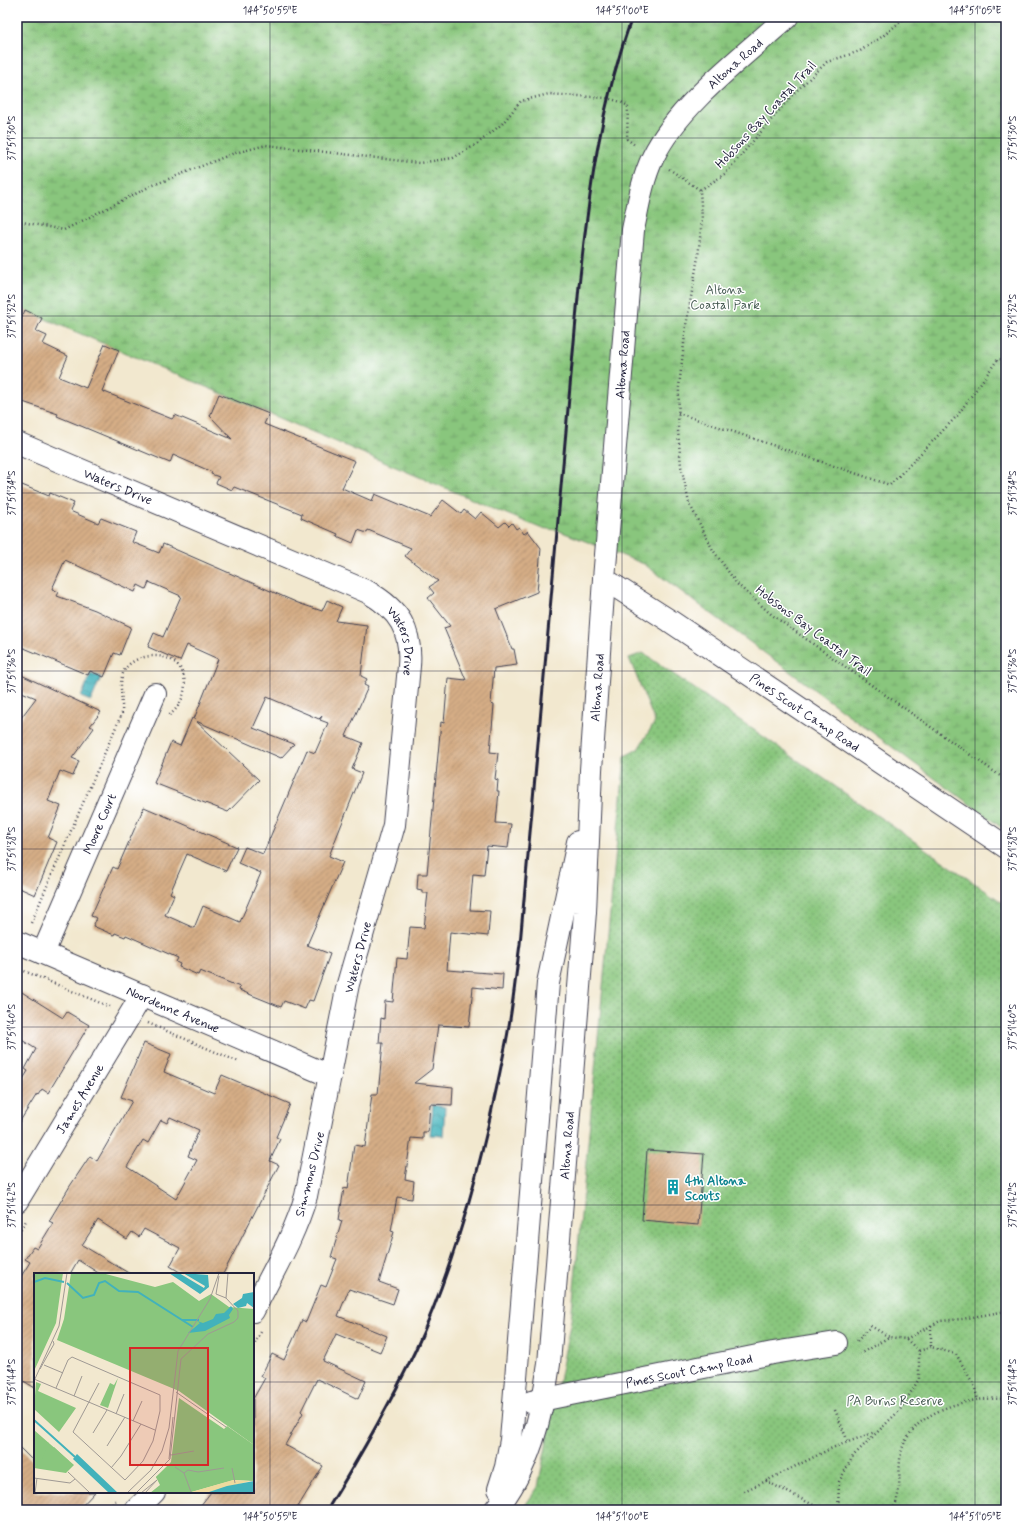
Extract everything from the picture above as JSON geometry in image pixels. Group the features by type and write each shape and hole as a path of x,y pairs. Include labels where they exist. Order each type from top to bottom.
{"street":[{"name":"Altona Road","path":"496,1510 509,1492 524,1464 543,1401 551,1344 585,912 591,770 604,579 633,230 644,180 653,158 664,138 680,116 787,17"},
{"name":"Waters Drive","path":"17,443 368,592 385,602 395,612 402,624 408,638 410,652 394,825 348,984 330,1076"},
{"name":"Pines Scout Camp Road","path":"604,579 664,617 1006,847"},
{"name":"Moore Court","path":"43,953 155,694"},
{"name":"Altona Road","path":"486,1510 499,1489 508,1461 514,1404 548,983 576,855 591,770"},
{"name":"Noordenne Avenue","path":"17,942 330,1076"},
{"name":"James Avenue","path":"17,1201 142,995"},
{"name":"Simmons Drive","path":"258,1318 300,1217 312,1167 330,1076"},
{"name":"Pines Scout Camp Road","path":"514,1404 543,1401 773,1353 845,1343"},
{"path":"136,1510 153,1493"}],"path":[{"name":"Hobsons Bay Coastal Trail","path":"906,17 883,36 860,51 827,62 794,93 725,174 700,190 702,219 698,257 686,326 679,387 678,430 681,466 689,504 713,550 737,584 772,614 1006,780"},
{"path":"17,221 64,230 151,186 232,154 266,145 420,163 453,158 477,144 502,124 522,101 549,94 607,98 621,102 628,106 627,139 700,190"},
{"path":"678,413 890,485 957,416 998,360 1006,360"},
{"path":"17,419 32,425"},
{"path":"17,968 242,1063"},
{"path":"845,1343 871,1326 889,1337 906,1339 940,1321 962,1319 1006,1311"},
{"path":"254,1341 258,1318"},
{"path":"931,1325 932,1347"},
{"path":"860,1354 889,1337"},
{"path":"838,1510 839,1482 853,1456 900,1410 919,1379 918,1351 906,1339"},
{"path":"918,1351 932,1347 956,1354 974,1385 978,1400"},
{"path":"892,1510 898,1499 898,1470 901,1452 909,1434 925,1418 941,1409 978,1400 1006,1399"},
{"path":"835,1410 848,1442"},
{"path":"744,1491 766,1482 832,1448 877,1432"},
{"path":"766,1482 823,1510"}],"green space":[{"name":"Altona Coastal Park","path":"17,17 1006,17 1006,831 644,564 557,530 540,528 17,307"},
{"name":"PA Burns Reserve","path":"643,653 1006,905 1006,1510 522,1510 538,1487 571,1320 625,756 638,749 655,722 629,658"}],"water":[{"path":"91,673 101,677 91,701 81,697"},
{"path":"433,1105 445,1107 443,1136 430,1135"}],"building":[{"path":"25,310 42,318 36,331 47,336 43,344 68,356 59,377 86,388 105,344 119,350 102,391 172,419 175,415 232,439 210,416 219,394 269,414 264,424 355,461 342,488 372,501 375,494 430,517 443,500 461,514 464,510 475,519 481,512 499,527 505,522 509,526 512,523 516,529 519,527 524,534 528,531 541,548 537,592 496,609 512,649 514,649 517,665 494,668 491,704 494,705 490,752 498,753 495,779 498,780 497,791 499,791 496,823 511,824 508,848 487,846 484,875 473,874 470,910 490,911 488,936 450,932 447,970 503,974 502,990 473,987 469,1027 438,1025 432,1069 414,1083 453,1087 452,1105 430,1104 428,1132 423,1132 423,1139 411,1138 405,1179 414,1181 412,1199 397,1197 391,1231 394,1232 379,1282 398,1289 393,1304 349,1289 338,1316 387,1336 380,1352 336,1334 323,1361 366,1381 358,1399 317,1379 301,1411 303,1413 285,1445 323,1466 296,1510 197,1510 210,1493 254,1493 254,1397 265,1378 261,1376 272,1354 284,1360 302,1320 306,1322 321,1285 326,1287 337,1259 331,1257 342,1221 339,1220 344,1188 348,1189 354,1145 365,1147 372,1094 378,1094 383,1043 379,1043 381,1018 384,1019 385,1001 393,1002 397,958 407,959 410,927 424,928 428,893 422,893 422,890 417,889 418,874 427,874 441,722 444,723 448,678 466,680 444,628 450,626 428,598 434,593 429,587 438,581 405,556 411,548 368,530 367,533 358,530 353,543 337,536 338,534 301,518 302,514 234,487 232,490 216,483 219,477 211,474 212,472 173,455 170,463 57,416 58,414 17,400 17,329"},
{"path":"17,483 49,496 50,493 74,503 70,511 98,523 101,518 136,532 132,542 159,553 163,544 298,603 322,611 327,600 342,607 336,621 367,625 361,676 367,679 364,685 368,687 346,736 363,743 352,769 362,773 329,856 343,862 307,945 330,954 313,1001 309,1000 305,1009 284,1001 281,1007 239,990 240,987 200,971 198,975 179,967 180,964 176,962 178,958 126,935 125,937 115,933 114,935 93,926 97,918 91,916 113,867 117,869 144,807 237,847 226,871 187,854 170,893 174,895 165,915 194,928 203,906 240,922 261,873 238,863 245,847 263,854 307,750 315,753 328,723 320,720 322,716 319,719 267,697 253,728 294,744 281,758 196,721 259,780 228,812 154,783 171,742 180,746 192,718 194,719 218,659 187,645 180,661 148,647 154,633 163,637 181,596 149,582 146,589 138,585 135,592 65,560 52,589 59,592 57,596 95,610 131,627 120,655 114,653 104,677 90,671 88,675 17,645"},
{"path":"17,673 101,712 90,726 94,728 72,758 79,761 73,776 60,771 48,801 61,806 48,838 57,842 35,895 17,887 17,723 36,698 17,690"},
{"path":"17,989 63,1018 67,1012 89,1025 48,1093 42,1089 38,1095 37,1094 17,1126 17,1089 28,1071 25,1069 36,1049 17,1037"},
{"path":"144,1043 171,1054 164,1072 214,1093 222,1075 290,1104 276,1137 280,1139 270,1161 279,1165 224,1273 181,1273 170,1266 180,1248 144,1229 139,1237 132,1232 127,1239 98,1220 82,1245 128,1273 98,1273 78,1260 71,1273 34,1273 34,1387 17,1377 17,1283 30,1262 25,1259 33,1247 37,1249 53,1223 49,1221 90,1156 97,1161 132,1101 121,1097","holes":["170,1117 199,1130 188,1156 197,1160 176,1199 127,1167 143,1140 148,1143 161,1120 167,1123"]},
{"name":"4th Altona Scouts","path":"647,1150 704,1154 698,1225 642,1220"},
{"path":"17,1445 34,1462 34,1493 94,1493 78,1510 17,1510"}],"railway":[{"path":"327,1510 384,1412 415,1351 430,1316 457,1242 468,1204 488,1128 507,1039 520,944 579,286 587,217 597,150 604,117 621,51 632,17"}],"place":[{"name":"4th Altona Scouts","path":"673,1187"}]}
